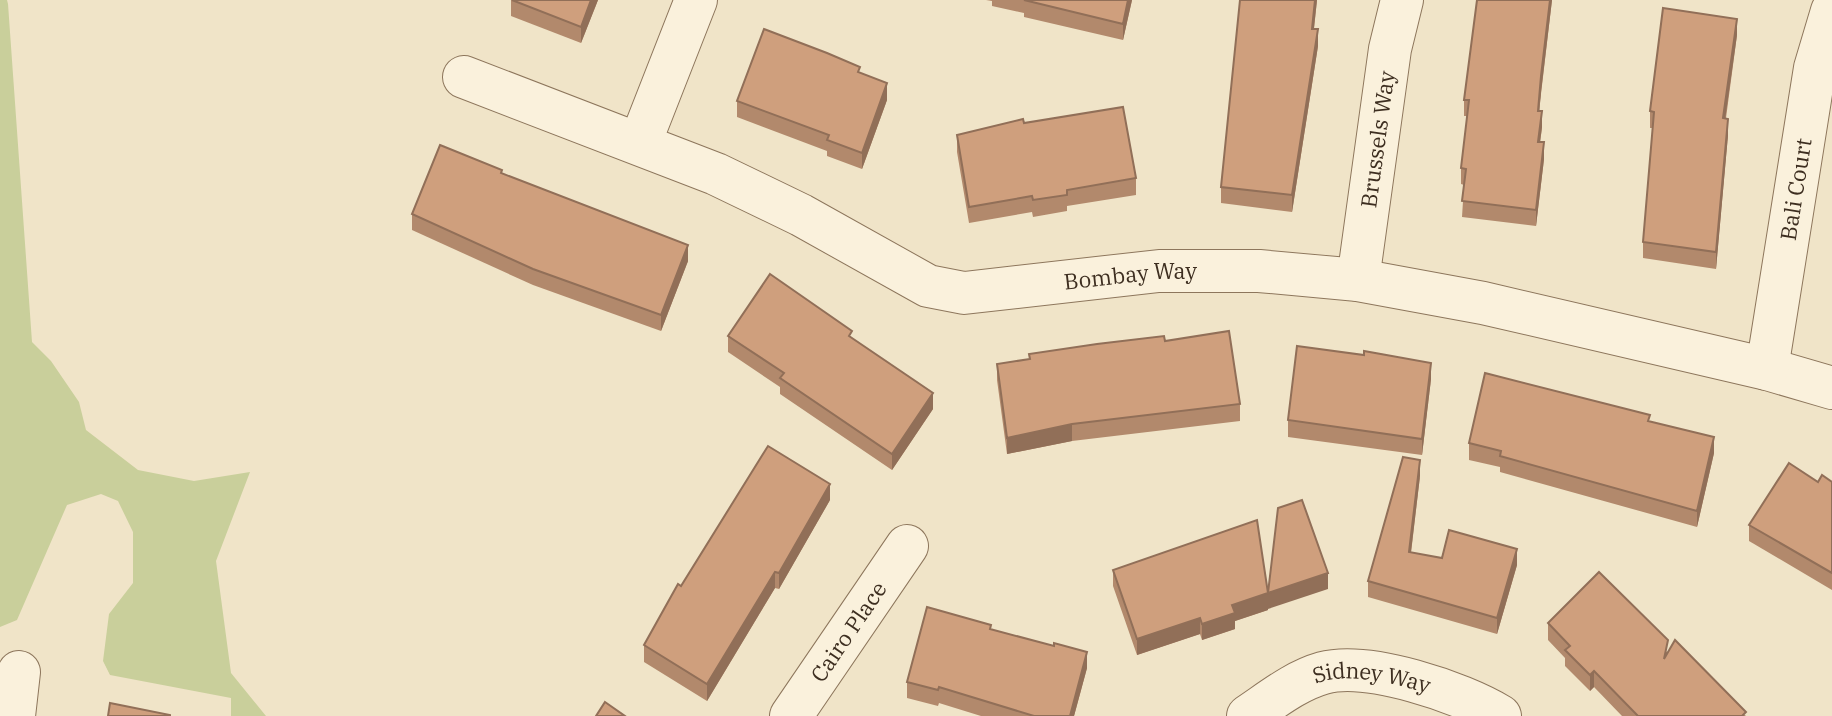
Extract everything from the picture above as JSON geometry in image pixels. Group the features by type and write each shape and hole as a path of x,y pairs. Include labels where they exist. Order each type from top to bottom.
{"street":[{"path":"640,143 696,0"},
{"name":"Brussels Way","path":"1358,280 1390,49 1402,0"},
{"name":"Bali Court","path":"1767,369 1815,68 1832,11"},
{"name":"Bombay Way","path":"464,77 640,143 801,215 928,286 964,293 1159,271 1259,271 1358,280 1483,303 1767,369 1832,388"},
{"name":"Cairo Place","path":"791,716 907,546"},
{"name":"Sidney Way","path":"1248,716 1294,685 1324,673 1355,670 1446,692 1500,716"},
{"path":"14,716 19,672"}],"green space":[{"path":"0,0 7,0 8,4 32,342 51,361 79,402 86,430 138,470 194,481 250,472 216,561 231,673 266,716 231,716 231,698 110,675 103,661 109,614 133,583 133,532 118,501 101,494 67,505 17,620 0,627"}],"building":[{"path":"512,0 591,0 581,27"},
{"path":"1024,0 1128,0 1123,24"},
{"path":"1240,0 1315,0 1312,29 1318,29 1292,195 1221,187"},
{"path":"1477,0 1550,0 1538,111 1542,111 1538,142 1544,142 1536,210 1462,201 1466,169 1461,168 1469,100 1464,100"},
{"path":"1663,8 1737,19 1723,118 1728,119 1716,252 1643,242 1654,112 1650,111"},
{"path":"764,29 860,67 858,72 887,83 862,153 827,140 829,135 737,101"},
{"path":"1123,107 1136,178 1067,190 1067,195 1033,200 1032,196 969,207 957,135 1023,119 1024,123"},
{"path":"440,145 502,170 501,173 688,245 661,315 533,269 412,214"},
{"path":"770,274 852,331 849,336 933,393 892,454 780,378 784,373 728,336"},
{"path":"1229,331 1240,404 1072,424 1007,438 997,364 1030,359 1029,354 1097,344 1164,336 1165,341"},
{"path":"1297,346 1364,355 1364,351 1431,363 1422,439 1288,420"},
{"path":"1485,373 1650,415 1648,421 1714,437 1697,511 1500,456 1501,451 1469,443"},
{"path":"768,446 830,484 779,573 775,572 707,684 644,645 678,584 681,586"},
{"path":"1403,457 1420,460 1409,552 1442,558 1449,530 1517,549 1497,618 1368,581"},
{"path":"1789,463 1818,482 1822,475 1832,482 1832,573 1749,525"},
{"path":"1302,500 1328,573 1268,593 1278,508"},
{"path":"1257,520 1268,593 1232,605 1235,613 1202,624 1200,618 1137,639 1113,570"},
{"path":"1599,572 1668,640 1664,659 1675,640 1746,712 1742,716 1638,716 1594,671 1590,675 1565,650 1570,646 1548,623"},
{"path":"927,607 991,625 990,629 1087,652 1070,716 1034,716 939,687 938,690 907,682"},
{"path":"605,702 625,716 596,716"},
{"path":"110,703 170,715 170,716 108,716"}]}
